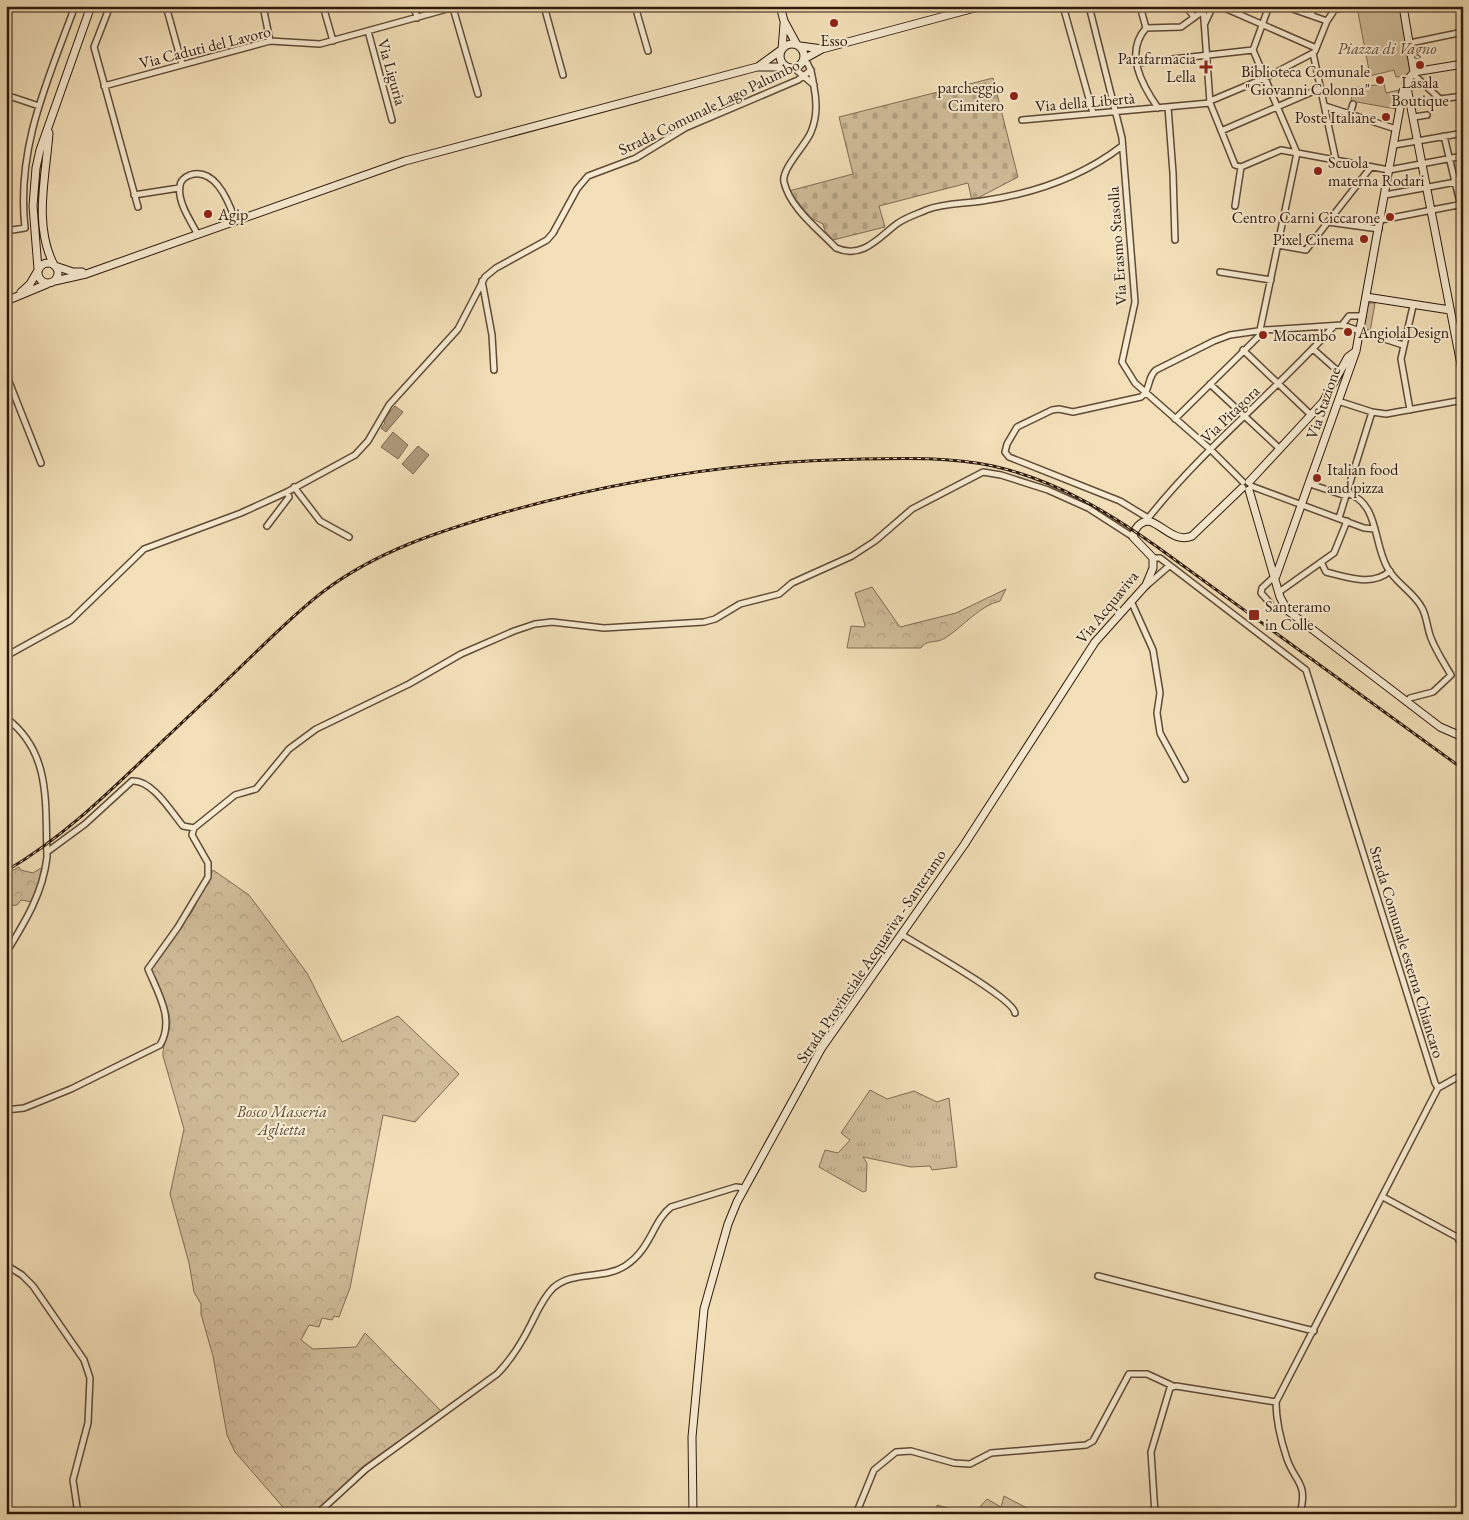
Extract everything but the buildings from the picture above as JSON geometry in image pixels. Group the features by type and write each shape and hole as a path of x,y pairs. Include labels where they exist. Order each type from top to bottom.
{"main road":[{"path":"51,282 38,278 33,206 34,182 40,150 91,6"},
{"path":"780,6 784,21 803,51 804,59"},
{"path":"6,300 51,282 80,276 109,264 405,161 757,67 791,68 800,66 804,59 822,50 982,6"},
{"path":"1403,6 1414,73"},
{"path":"784,21 781,61 791,68"},
{"path":"757,67 790,44 822,50"},
{"path":"1463,64 1414,73 1406,81 1450,310 1461,351 1463,375"},
{"name":"Via Stazione","path":"1276,576 1356,351 1403,91 1408,89"},
{"path":"50,123 43,182 43,213 46,246 58,272 51,282"},
{"path":"6,300 26,288 45,263 79,272 109,264"},
{"path":"1366,297 1413,306 1450,310"},
{"path":"1133,536 1140,524 1147,520 1152,521 1175,536 1188,538 1202,530 1247,486 1323,402 1348,357 1356,351"},
{"path":"1247,486 1276,576 1279,592 1287,610 1440,727 1463,737"},
{"name":"Via Acquaviva","path":"1078,666 1105,629 1144,587 1153,568 1153,558 1133,536"},
{"name":"Strada Provinciale Acquaviva - Santeramo","path":"693,1514 692,1427 704,1309 728,1224 744,1188 821,1049 968,838 1078,666"}],"street":[{"path":"6,231 25,228 22,186 24,159 39,106 75,6"},
{"path":"110,6 94,47 138,207"},
{"path":"166,6 182,64"},
{"path":"263,6 270,41"},
{"path":"323,6 333,41"},
{"path":"414,6 417,18"},
{"path":"544,6 562,75"},
{"path":"635,6 648,51"},
{"path":"1063,6 1094,113"},
{"name":"Via Erasmo Stasolla","path":"1089,6 1117,112 1122,146 1135,302 1122,362 1128,374 1146,393 1211,450 1247,486"},
{"path":"1140,6 1146,28 1135,46 1137,63 1143,85 1158,108"},
{"path":"1186,6 1194,17"},
{"path":"1205,24 1212,6"},
{"path":"1220,6 1263,24 1315,50"},
{"path":"1175,419 1262,330 1297,153 1253,50 1269,6"},
{"path":"1284,6 1298,8 1327,21"},
{"path":"1311,15 1314,6"},
{"path":"1336,161 1315,50 1327,21 1335,8 1351,6"},
{"path":"455,7 478,94"},
{"name":"Via Caduti del Lavoro","path":"104,86 270,41 315,44 333,41 455,7"},
{"path":"1146,28 1181,27 1203,8"},
{"path":"1203,8 1210,102 1221,131 1238,166 1235,206"},
{"name":"Via Liguria","path":"368,31 392,120"},
{"path":"1410,43 1463,32"},
{"path":"1137,63 1253,50"},
{"name":"Via della Libertà","path":"1022,120 1210,102 1265,78 1315,50"},
{"path":"813,54 811,68 816,103 813,128 786,171 784,182 793,201 808,220 836,248 841,250 868,247 878,242 899,223 934,207 1010,196 1056,182 1096,164 1122,146"},
{"path":"804,59 811,68"},
{"path":"791,68 805,75 814,85"},
{"name":"Strada Comunale Lago Palumbo","path":"6,656 71,620 144,549 222,521 287,492 355,455 363,448 385,410 458,329 482,280 496,268 547,240 554,233 577,189 588,176 636,158 685,128 805,75 811,68"},
{"path":"1414,73 1440,99 1463,96"},
{"path":"1221,131 1321,88"},
{"path":"6,95 39,106"},
{"path":"1350,114 1353,104"},
{"path":"1325,106 1396,129"},
{"path":"1168,107 1174,173 1175,240"},
{"path":"1414,118 1427,115"},
{"path":"1394,145 1458,134"},
{"path":"1444,136 1463,215"},
{"path":"1238,166 1281,150 1390,170 1463,156"},
{"path":"1278,245 1306,250 1371,167"},
{"path":"197,233 185,211 179,188 181,183 190,176 200,175 217,184 228,200 235,220"},
{"path":"1385,195 1463,179"},
{"path":"134,195 179,188"},
{"path":"1381,220 1461,204"},
{"path":"1328,222 1379,228"},
{"path":"1220,272 1271,280"},
{"path":"482,280 492,336 494,370"},
{"path":"1410,410 1401,359 1413,306"},
{"path":"1342,325 1351,315 1363,316"},
{"path":"1147,520 1131,506 1009,457 1005,452 1010,438 1022,423 1052,410 1080,411 1137,398 1146,393 1152,373 1214,341 1230,335 1262,330 1342,325 1403,345"},
{"name":"Via Pitagora","path":"1147,520 1211,450 1279,385 1333,327"},
{"path":"1313,349 1339,372"},
{"path":"1244,350 1311,415"},
{"path":"6,374 41,463"},
{"path":"1210,384 1280,448"},
{"path":"1338,401 1372,412 1386,414 1463,400"},
{"path":"1339,518 1372,412"},
{"path":"6,1110 24,1108 71,1090 160,1045 166,1034 167,1021 148,969 178,927 208,878 210,867 192,835 194,828 235,795 256,789 284,754 304,736 409,684 461,654 514,631 540,623 552,622 604,628 704,622 715,619 732,607 779,594 792,583 852,556 875,541 912,509 984,472 1001,475 1048,490 1088,508 1133,536"},
{"path":"1310,484 1358,496 1364,504 1375,529 1389,570 1422,607 1430,637 1451,675 1433,692 1410,698 1407,702"},
{"path":"1247,486 1375,529"},
{"path":"294,487 320,521 349,537"},
{"path":"267,526 289,496 287,492"},
{"path":"1279,592 1334,554 1347,521"},
{"name":"Strada Comunale esterna Chiancaro","path":"1153,558 1160,558 1306,670 1434,1083 1438,1088"},
{"path":"1321,562 1326,572 1364,580 1382,578 1389,570"},
{"path":"1144,587 1169,566"},
{"path":"1270,603 1261,593 1262,588 1276,576"},
{"path":"1131,601 1154,650 1160,693 1157,713 1160,733 1186,779"},
{"path":"6,718 20,729 29,741 40,763 47,852 46,870 36,899 22,928 6,953"},
{"path":"47,852 85,824 132,781 140,781 162,799 183,826 194,828"},
{"path":"902,935 982,984 1012,1005 1015,1013"},
{"path":"1300,1514 1303,1498 1302,1488 1285,1452 1276,1416 1276,1402 1438,1088 1463,1074"},
{"path":"317,1514 366,1469 497,1374 513,1355 540,1306 553,1288 570,1278 617,1270 626,1265 644,1250 671,1207 736,1187 744,1188"},
{"path":"1383,1197 1457,1236 1463,1246"},
{"path":"6,1265 16,1270 33,1286 88,1369 91,1386 88,1423 73,1480 78,1514"},
{"path":"1098,1276 1314,1331"},
{"path":"856,1514 874,1470 896,1452 911,1450 954,1463 970,1464 991,1453 1086,1446 1093,1440 1129,1374 1147,1374 1173,1386 1276,1402"},
{"path":"1155,1514 1150,1462 1152,1444 1168,1392 1173,1386"}],"green space":[{"name":"Piazza di Vagno","path":"1400,6 1413,70 1410,75 1396,77 1394,70 1370,76 1357,7"},
{"path":"993,78 1018,177 972,201 968,183 879,206 885,227 833,240 825,231 823,224 811,218 789,191 853,174 839,117"},
{"path":"1384,84 1386,93 1399,90 1396,109 1357,102 1355,105 1351,103 1352,88"},
{"path":"1368,303 1375,303 1370,332 1363,331"},
{"path":"872,587 900,627 956,613 1006,589 1000,601 985,607 945,638 928,642 921,648 847,648 851,626 864,627 865,625 855,593"},
{"path":"46,865 32,902 21,900 17,905 6,906 6,874 19,867 21,870 33,873"},
{"name":"Bosco Masseria Aglietta","path":"213,870 249,895 307,973 342,1042 398,1016 459,1074 415,1122 383,1115 350,1288 339,1317 334,1316 332,1320 322,1318 319,1327 309,1325 301,1340 313,1349 356,1347 365,1333 441,1411 362,1467 314,1514 289,1514 235,1452 227,1435 213,1356 201,1314 201,1304 194,1292 189,1263 170,1194 184,1129 163,1056 170,1027 169,1016 165,1002 149,967 192,912"},
{"path":"870,1090 887,1099 914,1091 937,1102 949,1098 957,1167 932,1170 930,1166 911,1167 863,1157 867,1163 866,1191 863,1192 819,1167 825,1150 838,1153 850,1140 841,1133"},
{"path":"1004,1496 1027,1508 1060,1514 940,1514 937,1511 937,1505 959,1511 978,1509 987,1499 1001,1507"}],"shaded area":[{"path":"395,406 403,412 386,432 381,428 385,423 383,420"},
{"path":"393,432 408,445 398,459 381,447"},
{"path":"418,446 429,455 413,474 402,464"}],"railway":[{"path":"6,871 65,830 100,800 306,605 365,564 432,535 546,501 681,474 772,464 863,459 912,458 944,460 993,466 1037,479 1058,488 1118,520 1156,546 1463,769"}],"place":[{"name":"Esso","path":"834,23"},
{"name":"Lasala Boutique","path":"1420,65"},
{"name":"Parafarmacia Lella","path":"1206,67"},
{"name":"Biblioteca Comunale \"Giovanni Colonna\"","path":"1380,80"},
{"name":"parcheggio Cimitero","path":"1014,96"},
{"name":"Poste Italiane","path":"1386,117"},
{"name":"Scuola materna Rodari","path":"1318,171"},
{"name":"Agip","path":"208,214"},
{"name":"Centro Carni Ciccarone","path":"1390,217"},
{"name":"Pixel Cinema","path":"1364,239"},
{"name":"AngiolaDesign","path":"1348,332"},
{"name":"Mocambo","path":"1263,335"},
{"name":"Italian food and pizza","path":"1317,478"},
{"name":"Santeramo in Colle","path":"1254,615"}]}
